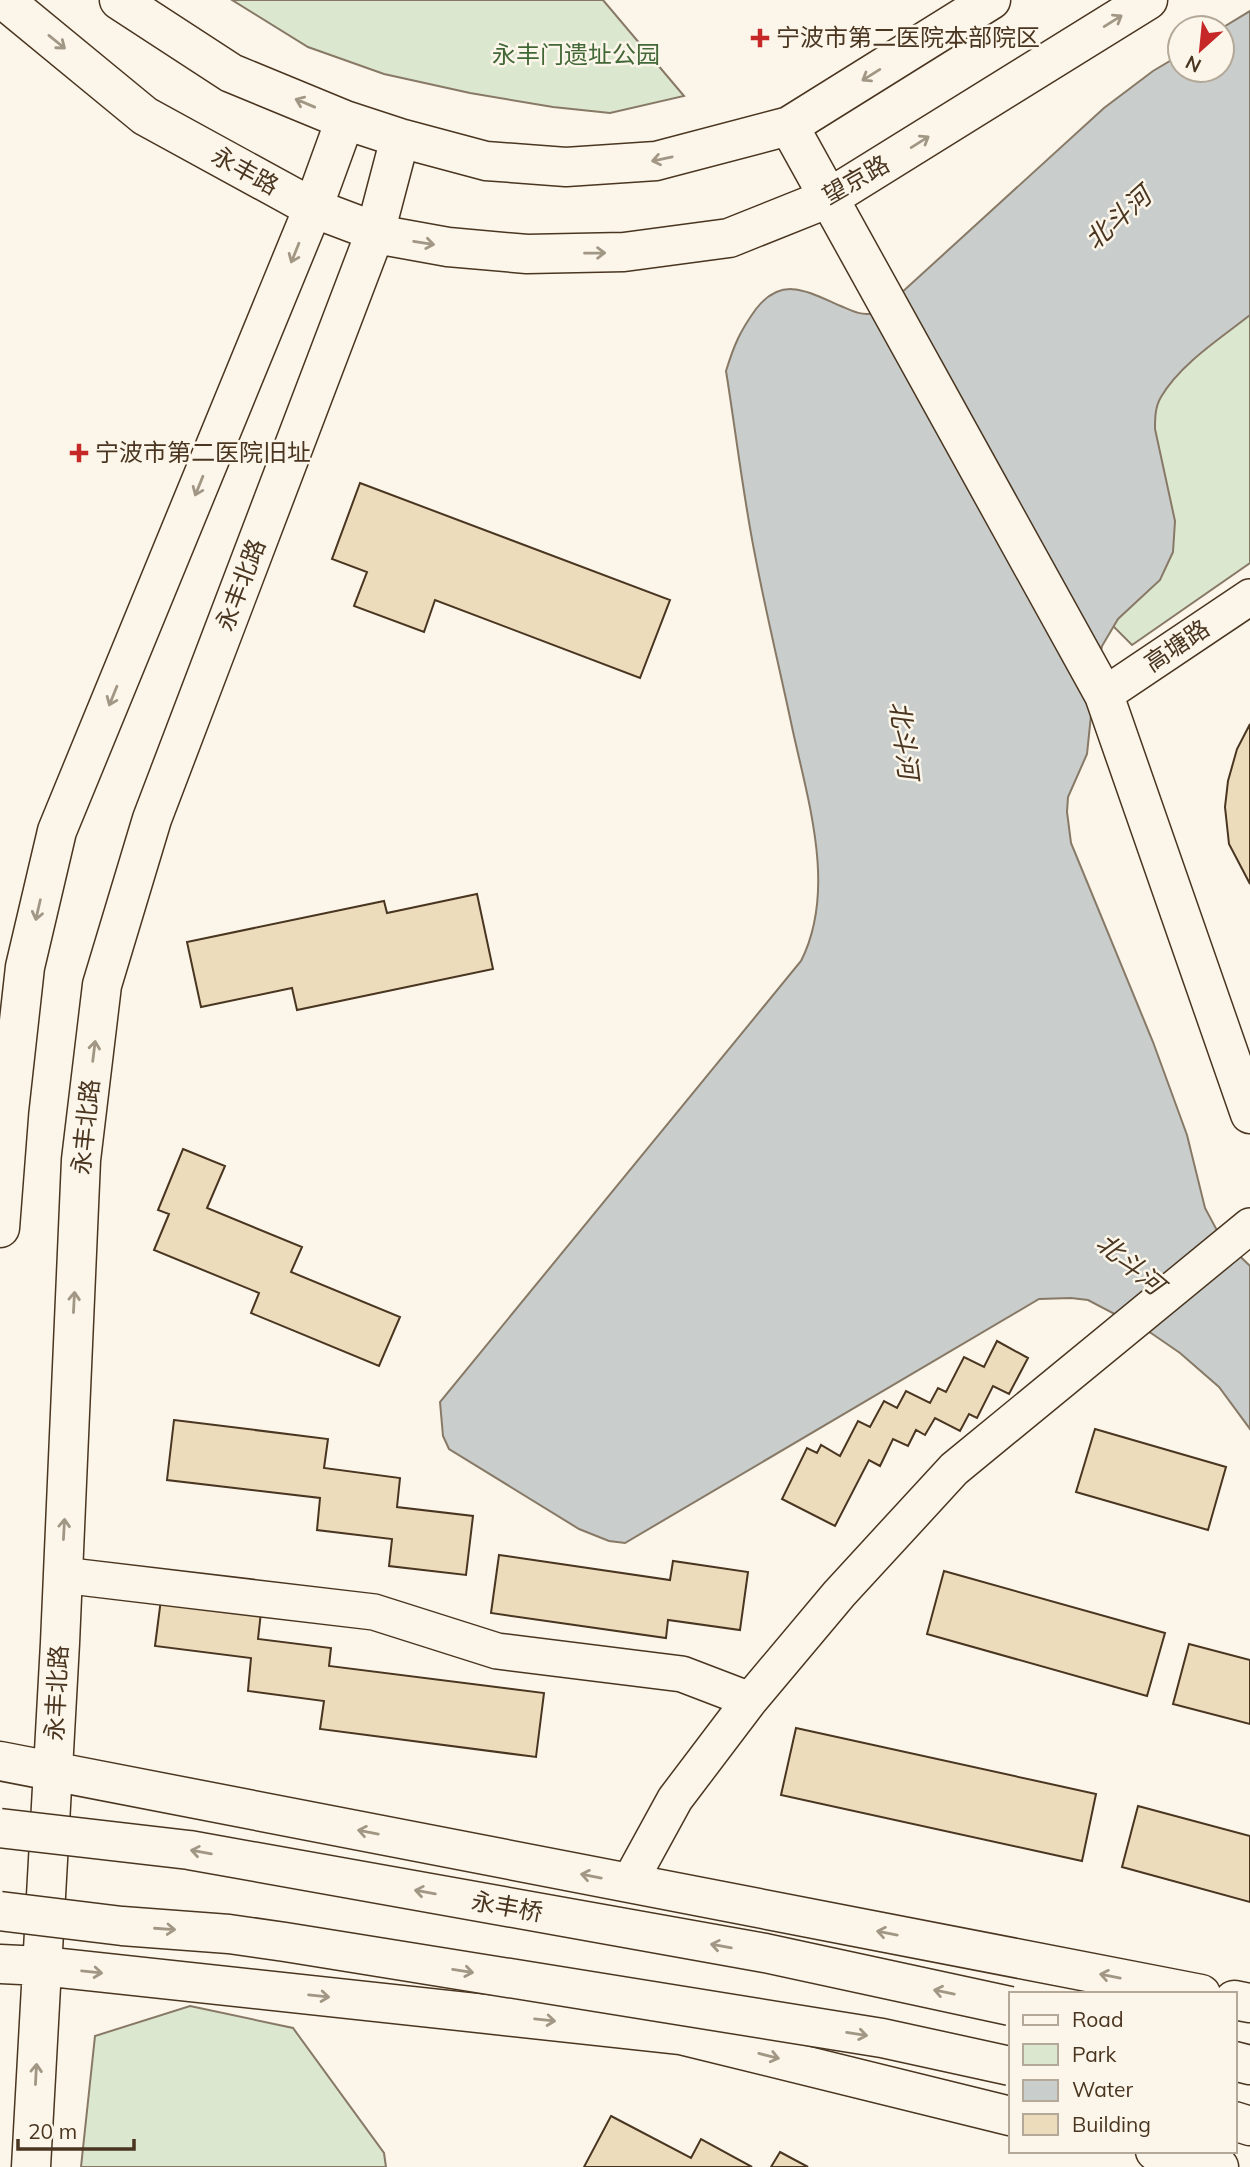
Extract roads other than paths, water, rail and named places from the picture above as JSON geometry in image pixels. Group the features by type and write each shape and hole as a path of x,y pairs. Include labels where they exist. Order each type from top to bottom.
{"main road":[{"name":"永丰路","path":"4,0 145,116 313,208 375,233 448,247 527,254"},
{"path":"119,0 231,73 345,120 400,138 486,160 566,167 656,161 789,126 991,0"},
{"name":"望京路","path":"527,254 624,252 729,238 829,198 1148,0"},
{"path":"0,1228 24,967 57,831 313,208 345,120"},
{"path":"789,126 1104,695 1250,1114"},
{"name":"永丰北路","path":"31,2167 53,1771 81,1160 102,985 152,819 375,233 400,138"},
{"path":"0,1761 1191,1992"},
{"name":"永丰桥","path":"0,1828 189,1850 765,1953 1009,2007"},
{"path":"0,1911 274,1941 882,2038 1009,2066"},
{"path":"0,1964 42,1966 681,2035 1009,2116"},
{"path":"1163,2153 1219,2167"}],"street":[{"name":"高塘路","path":"1104,695 1250,597"},
{"path":"629,1883 676,1799 750,1700 839,1594 954,1469 1242,1233"},
{"path":"62,1574 374,1612 497,1651 682,1674 750,1700"}],"water":[{"name":"北斗河","path":"1250,11 1250,315 1190,363 1169,385 1158,405 1155,429 1175,521 1173,552 1160,580 1118,619 1102,646 1095,677 1087,754 1068,797 1067,812 1071,843 1153,1042 1187,1135 1205,1208 1221,1238 1250,1266 1250,1429 1219,1387 1180,1353 1151,1333 1088,1300 1039,1299 625,1543 609,1541 579,1529 449,1449 443,1436 440,1402 801,961 812,934 817,905 816,845 743,487 726,371 735,346 746,324 766,298 787,289 808,292 861,313 874,313 888,305 1104,108 1166,63 1166,84 1236,84 1236,20"}],"place":[{"name":"宁波市第二医院本部院区","path":"760,38"},
{"name":"宁波市第二医院旧址","path":"79,453"}],"park label":[{"name":"永丰门遗址公园","path":"576,55"}]}
